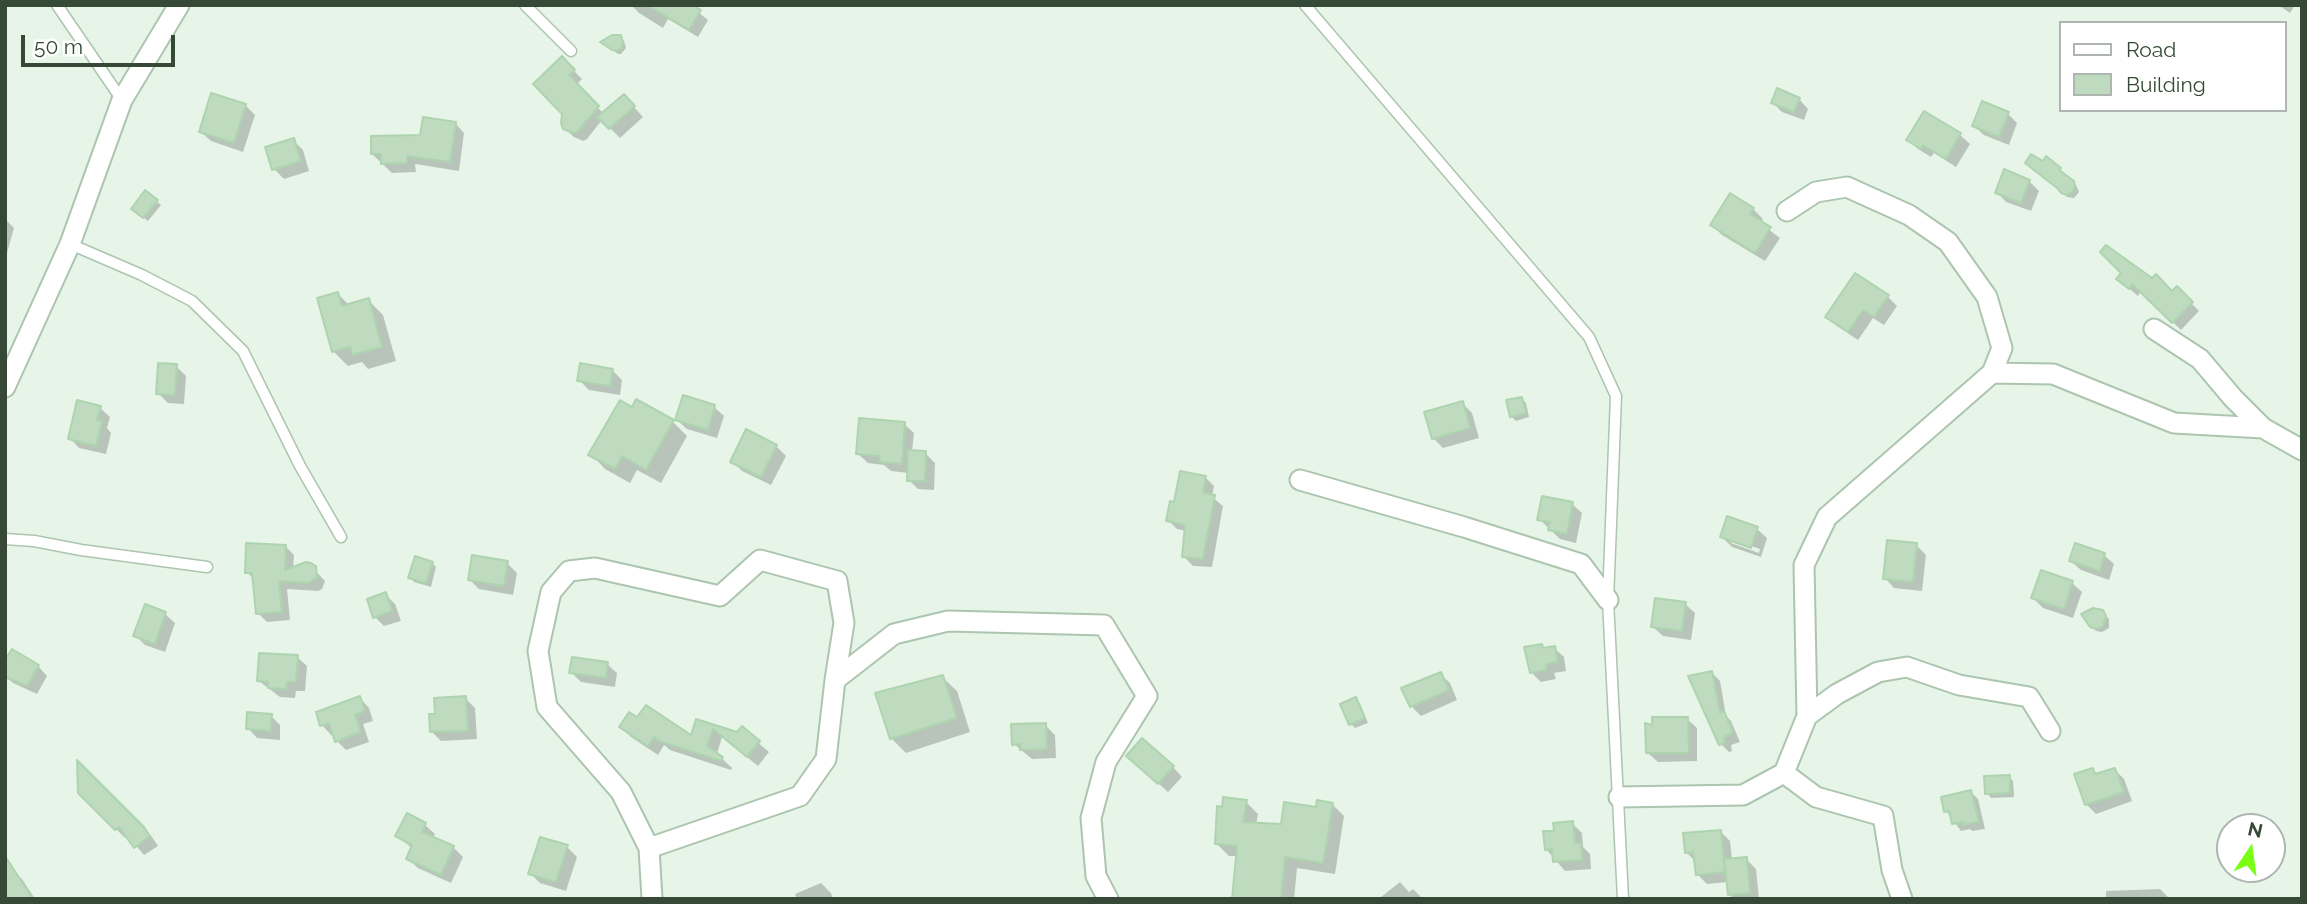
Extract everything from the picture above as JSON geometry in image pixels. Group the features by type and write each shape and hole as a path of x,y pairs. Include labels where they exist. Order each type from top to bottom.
{"street":[{"path":"5,387 70,244 122,100 179,5"},
{"path":"1619,797 1744,795 1784,774 1807,716 1804,565 1827,517 1992,373 2002,348 1987,296 1948,242 1909,215 1847,187 1816,192 1787,211"},
{"path":"2154,329 2200,359 2232,398 2263,428 2302,450"},
{"path":"1992,373 2053,374 2175,423 2263,428"},
{"path":"1300,480 1489,534 1581,564 1608,600"},
{"path":"649,848 800,796 826,760 844,623 837,581 760,560 720,596 595,568 569,572 551,592 538,651 547,707 621,792 649,848 652,899"},
{"path":"835,680 894,634 948,621 1104,625 1147,696 1106,762 1091,818 1096,876 1108,899"},
{"path":"1807,716 1837,694 1878,672 1907,667 1959,685 2029,697 2050,730"},
{"path":"1784,774 1816,797 1883,816 1892,870 1902,899"}],"lane":[{"path":"57,5 122,100"},
{"path":"525,5 571,51"},
{"path":"1305,5 1589,337 1616,396 1608,600 1623,899"},
{"path":"70,244 142,275 192,301 243,351 300,466 341,537"},
{"path":"5,539 207,567"}],"building":[{"path":"647,5 692,5 701,10 689,30"},
{"path":"612,35 621,35 623,43 617,51 600,42"},
{"path":"562,56 575,70 569,75 599,106 578,131 573,133 563,129 562,114 533,84"},
{"path":"1777,88 1800,98 1794,112 1771,103"},
{"path":"211,93 246,104 234,143 199,132"},
{"path":"624,94 635,106 609,129 597,117"},
{"path":"1982,101 2009,112 1999,137 1972,126"},
{"path":"1924,111 1961,133 1946,159 1923,145 1921,149 1906,140"},
{"path":"423,117 456,122 450,162 407,156 407,163 381,164 381,154 371,154 371,136 420,135"},
{"path":"294,138 301,161 272,170 265,147"},
{"path":"2031,154 2043,161 2046,156 2061,168 2059,170 2074,181 2072,192 2067,195 2061,193 2025,163"},
{"path":"2004,169 2030,180 2021,203 1995,193"},
{"path":"145,190 158,200 143,218 131,209"},
{"path":"1730,193 1754,208 1750,214 1771,227 1755,253 1710,225"},
{"path":"2106,245 2152,278 2156,274 2172,291 2177,286 2193,302 2172,323 2132,284 2129,289 2116,279 2121,273 2100,252"},
{"path":"1855,273 1889,295 1874,317 1863,310 1848,332 1825,317"},
{"path":"338,292 342,306 369,298 382,347 352,355 350,347 332,352 317,298"},
{"path":"158,363 177,364 175,395 156,394"},
{"path":"580,363 613,369 610,386 577,381"},
{"path":"683,395 715,405 708,430 675,420"},
{"path":"1522,397 1526,413 1510,417 1506,400"},
{"path":"636,399 674,420 646,470 622,456 615,469 588,455 620,400 632,407"},
{"path":"77,400 101,406 97,420 102,421 96,446 68,439"},
{"path":"1463,401 1470,428 1432,439 1424,412"},
{"path":"859,418 905,422 902,464 879,462 880,456 856,454"},
{"path":"746,429 777,445 761,477 730,462"},
{"path":"908,450 926,451 925,481 907,481"},
{"path":"1180,471 1206,476 1203,493 1215,495 1203,559 1182,557 1185,525 1166,521 1170,501 1174,502"},
{"path":"1542,496 1573,502 1567,534 1548,530 1550,522 1537,520"},
{"path":"1727,516 1758,527 1751,548 1720,537"},
{"path":"1887,540 1917,543 1913,582 1883,579"},
{"path":"246,543 286,545 285,570 306,562 311,563 316,566 317,577 309,583 279,581 282,612 256,614 252,573 245,573"},
{"path":"2075,543 2105,553 2100,571 2069,561"},
{"path":"472,555 508,561 504,586 468,580"},
{"path":"415,556 433,562 426,583 408,578"},
{"path":"2041,570 2073,581 2064,609 2031,598"},
{"path":"386,592 392,611 373,618 367,599"},
{"path":"1655,598 1686,602 1682,631 1651,627"},
{"path":"145,604 166,612 155,644 133,636"},
{"path":"2093,608 2103,610 2106,616 2103,626 2097,629 2090,627 2081,614"},
{"path":"1542,644 1543,648 1555,646 1558,662 1546,664 1547,670 1530,673 1524,647"},
{"path":"12,649 39,665 27,686 5,677 5,660"},
{"path":"259,653 298,655 296,682 287,682 286,689 268,688 268,682 257,681"},
{"path":"572,657 608,662 606,678 569,673"},
{"path":"1712,671 1720,713 1724,711 1733,733 1724,737 1725,743 1719,745 1688,676"},
{"path":"1441,672 1449,690 1410,707 1401,688"},
{"path":"943,675 957,718 890,739 875,693"},
{"path":"360,696 365,711 355,715 361,732 335,742 329,723 320,726 316,712"},
{"path":"466,696 468,731 430,732 429,714 435,714 434,698"},
{"path":"1356,697 1365,718 1349,725 1340,704"},
{"path":"646,705 691,735 696,719 737,732 742,726 760,741 747,757 713,729 707,746 723,757 721,761 654,737 648,746 619,727 629,712 637,717"},
{"path":"247,712 272,714 271,731 246,729"},
{"path":"1652,717 1688,717 1689,753 1646,753 1645,723 1652,725"},
{"path":"1046,723 1047,749 1020,750 1020,744 1012,745 1011,724"},
{"path":"1142,738 1174,766 1158,784 1126,756"},
{"path":"77,760 150,836 134,848 119,827 115,830 78,793"},
{"path":"2093,768 2095,774 2115,768 2124,792 2085,805 2074,774"},
{"path":"2010,775 2010,793 1985,794 1984,776"},
{"path":"1971,790 1979,822 1952,824 1949,811 1944,812 1941,797"},
{"path":"1223,797 1247,800 1243,822 1281,824 1284,802 1316,807 1317,800 1333,803 1323,863 1285,857 1281,899 1232,899 1237,846 1215,844 1217,806 1222,807"},
{"path":"407,813 426,823 422,832 454,846 441,875 406,859 412,845 395,836"},
{"path":"1573,821 1575,843 1581,843 1582,860 1553,862 1552,849 1545,850 1543,831 1554,831 1553,823"},
{"path":"1721,830 1725,872 1696,875 1693,852 1685,853 1683,833"},
{"path":"540,837 568,845 556,882 528,874"},
{"path":"5,856 33,899 5,899"},
{"path":"1747,857 1750,893 1728,895 1724,859"}]}
